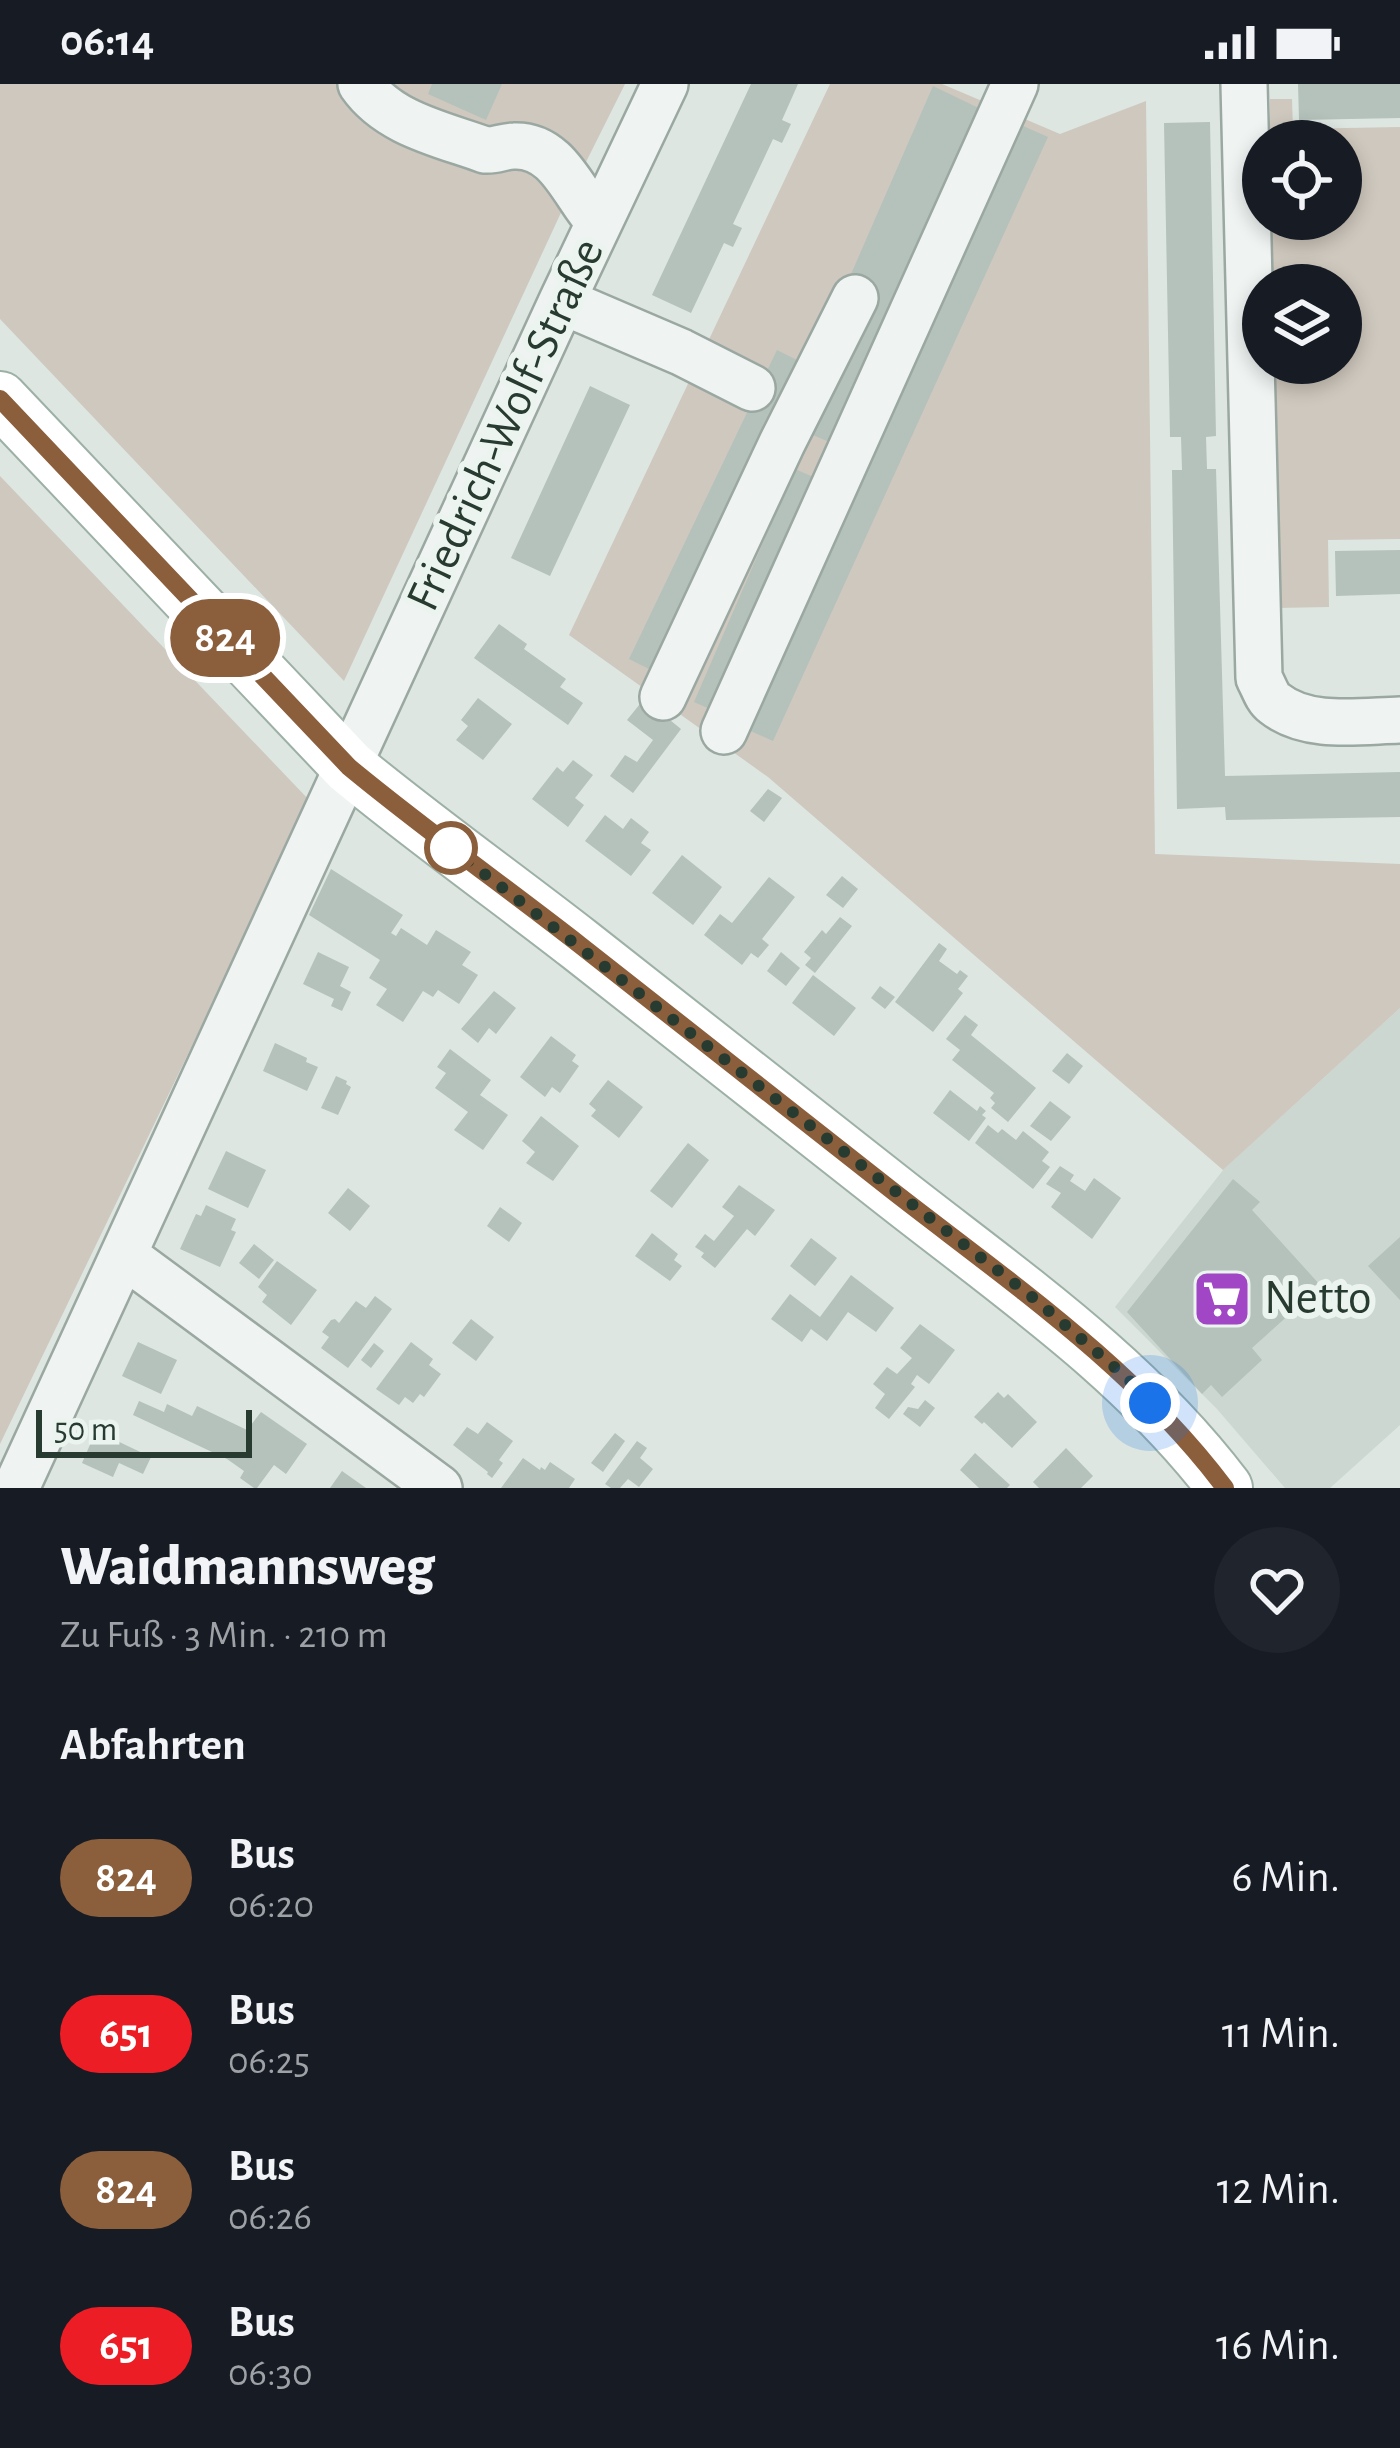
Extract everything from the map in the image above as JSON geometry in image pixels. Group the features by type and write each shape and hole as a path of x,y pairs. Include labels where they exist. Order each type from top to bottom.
{"main road":[{"path":"0,399 349,767 1036,1300 1127,1378 1198,1452 1225,1488"}],"street":[{"name":"Friedrich-Wolf-Straße","path":"16,1488 665,84"},
{"path":"724,731 1015,84"},
{"path":"1244,84 1259,678 1270,701 1297,716 1332,721 1400,720"},
{"path":"370,86 388,112 400,118 485,150 512,146 548,157 599,222"},
{"path":"663,697 855,298"},
{"path":"562,301 752,388"},
{"path":"782,443 839,474"},
{"path":"124,1255 439,1488"}],"shaded area":[{"path":"0,84 625,84 344,681 0,319"},
{"path":"830,84 942,84 1060,134 1146,101 1155,854 1400,864 1400,1008 1223,1170 768,777 569,635"},
{"path":"1270,99 1292,99 1293,120 1270,120"},
{"path":"1400,127 1400,539 1328,540 1329,607 1276,608 1273,384 1362,384 1362,264 1272,264 1271,240 1362,240 1362,128"},
{"path":"0,476 310,801 0,1444"},
{"path":"1400,1008 1400,1425 1330,1488 1285,1488 1217,1409 1115,1307 1224,1169"}],"building":[{"path":"432,84 502,84 486,120 428,94"},
{"path":"751,84 798,84 782,120 791,124 782,143 773,139 733,224 742,228 733,247 724,243 691,313 652,295"},
{"path":"1298,84 1400,84 1400,118 1299,120"},
{"path":"933,86 987,112 836,445 813,435 876,293 848,281"},
{"path":"1210,122 1216,436 1206,437 1207,469 1216,469 1225,776 1400,772 1400,817 1226,820 1225,807 1177,809 1172,470 1182,470 1181,437 1170,437 1164,123"},
{"path":"1021,125 1048,137 773,741 746,729"},
{"path":"777,350 801,362 653,671 629,659"},
{"path":"590,386 630,405 550,576 511,558"},
{"path":"795,469 820,480 719,713 694,702"},
{"path":"1400,550 1400,594 1336,596 1335,551"},
{"path":"499,624 566,679 560,687 583,703 568,725 474,658"},
{"path":"478,698 512,724 483,760 456,740 468,726 461,720"},
{"path":"644,699 681,729 633,793 610,776 625,755 637,762 653,740 627,720"},
{"path":"573,760 593,775 575,798 584,805 568,827 532,799 557,767 563,772"},
{"path":"768,789 782,798 764,822 750,811"},
{"path":"605,815 623,829 631,818 649,832 641,843 651,850 631,876 585,841"},
{"path":"682,855 722,887 693,925 652,893"},
{"path":"331,869 403,915 391,933 396,936 401,928 427,945 436,930 471,952 462,965 478,975 459,1004 438,990 433,997 423,991 403,1022 376,1005 387,989 369,978 380,960 309,915"},
{"path":"842,876 858,889 843,908 826,895"},
{"path":"769,877 795,897 762,939 769,945 758,958 751,953 742,965 704,935 720,914 732,923"},
{"path":"840,917 852,926 815,973 805,965 811,958 804,952"},
{"path":"939,943 947,949 939,961 968,976 958,989 963,993 933,1032 895,1002"},
{"path":"318,952 349,967 340,986 351,992 342,1011 331,1006 334,999 303,984"},
{"path":"781,952 800,968 786,986 767,971"},
{"path":"813,975 856,1008 834,1036 792,1003"},
{"path":"880,986 895,997 885,1009 871,998"},
{"path":"494,991 516,1008 496,1034 489,1028 478,1043 461,1029"},
{"path":"965,1015 978,1025 971,1035 1036,1088 1008,1122 991,1108 994,1093 952,1060 960,1050 946,1039"},
{"path":"551,1036 576,1055 572,1061 579,1066 560,1093 552,1087 545,1097 520,1077"},
{"path":"275,1043 318,1067 307,1091 263,1071"},
{"path":"450,1049 491,1080 480,1095 508,1115 483,1150 454,1130 468,1112 435,1088 446,1073 437,1067"},
{"path":"1067,1053 1083,1066 1069,1084 1052,1071"},
{"path":"336,1076 351,1087 338,1115 321,1108"},
{"path":"608,1080 643,1107 619,1138 591,1116 596,1110 589,1104"},
{"path":"950,1090 977,1111 980,1106 986,1111 969,1141 933,1113"},
{"path":"1050,1101 1071,1117 1051,1141 1030,1126"},
{"path":"541,1116 579,1146 553,1181 526,1163 535,1152 522,1141"},
{"path":"988,1125 1016,1140 1023,1131 1049,1152 1042,1161 1050,1167 1033,1189 975,1143"},
{"path":"688,1143 709,1160 672,1208 650,1191"},
{"path":"226,1151 266,1170 248,1208 208,1189"},
{"path":"1060,1166 1085,1191 1094,1178 1121,1198 1092,1239 1051,1207 1061,1193 1046,1184"},
{"name":"Netto","path":"1233,1179 1260,1202 1252,1210 1321,1286 1252,1348 1262,1360 1222,1397 1211,1385 1202,1394 1127,1312"},
{"path":"739,1185 775,1210 755,1236 747,1229 715,1268 695,1247 705,1234 714,1241 734,1216 722,1207"},
{"path":"348,1188 370,1206 350,1231 328,1213"},
{"path":"206,1205 236,1219 231,1230 236,1232 220,1267 180,1249 196,1214 201,1216"},
{"path":"500,1207 522,1223 509,1242 487,1226"},
{"path":"652,1233 678,1254 674,1260 682,1266 670,1281 635,1256"},
{"path":"1400,1237 1400,1300 1368,1266"},
{"path":"811,1238 837,1258 815,1286 790,1266"},
{"path":"254,1244 274,1260 259,1279 239,1263"},
{"path":"277,1261 317,1290 291,1325 262,1302 267,1295 258,1287"},
{"path":"851,1275 894,1308 876,1332 848,1312 827,1341 811,1329 802,1342 771,1319 790,1294 820,1317"},
{"path":"375,1296 392,1309 348,1368 321,1348 329,1337 322,1332 331,1320 339,1323 356,1301 366,1308"},
{"path":"471,1319 494,1337 476,1361 452,1343"},
{"path":"920,1324 955,1350 929,1384 917,1375 911,1384 915,1387 889,1419 875,1408 885,1394 873,1384 887,1367 897,1374 912,1358 900,1348"},
{"path":"138,1342 177,1360 161,1394 122,1376"},
{"path":"411,1342 433,1359 429,1365 441,1374 424,1397 420,1394 413,1403 405,1397 399,1405 376,1389"},
{"path":"374,1343 384,1351 371,1368 361,1360"},
{"path":"998,1392 1004,1398 1008,1394 1037,1422 1012,1448 974,1417"},
{"path":"925,1400 935,1408 920,1427 903,1414 908,1407 918,1409"},
{"path":"139,1401 164,1412 167,1404 192,1416 197,1406 247,1430 261,1412 307,1444 286,1474 274,1465 254,1488 240,1478 244,1471 227,1459 133,1415"},
{"path":"487,1422 513,1441 492,1478 453,1445 467,1427 478,1434"},
{"path":"96,1431 151,1457 143,1474 119,1463 113,1477 82,1463"},
{"path":"615,1433 625,1441 603,1472 591,1463"},
{"path":"637,1441 647,1448 640,1458 653,1469 639,1487 628,1479 620,1488 611,1488 605,1484"},
{"path":"1066,1448 1093,1476 1081,1488 1039,1488 1033,1482"},
{"path":"975,1453 1010,1485 1007,1488 979,1488 960,1470"},
{"path":"523,1458 540,1470 550,1462 575,1479 569,1488 501,1488"},
{"path":"342,1471 366,1488 330,1488"}],"bus line":[{"name":"824","path":"0,399 349,767 1036,1300 1127,1378 1198,1452 1225,1488"}],"place":[{"name":"Netto","path":"1222,1299"}],"route":[{"path":"451,848 1036,1300 1150,1403"}]}
